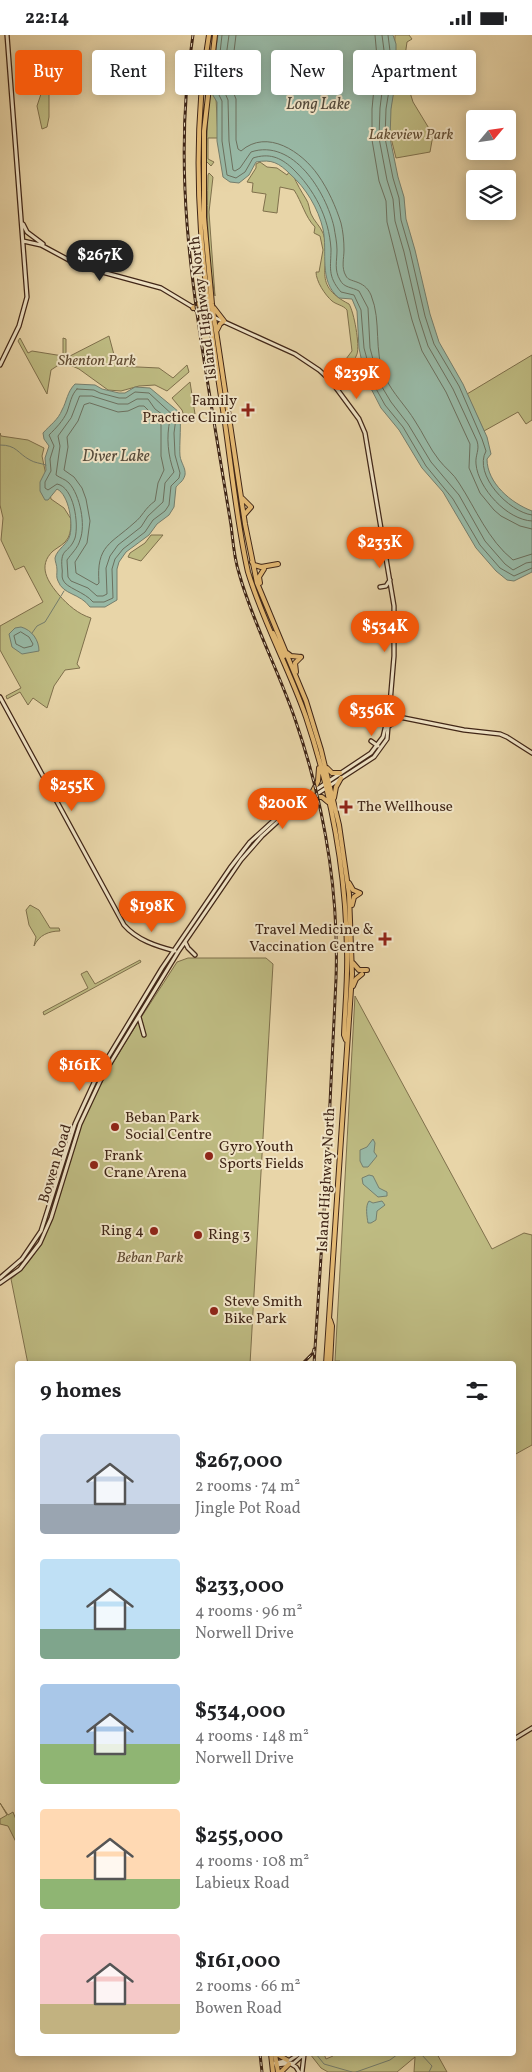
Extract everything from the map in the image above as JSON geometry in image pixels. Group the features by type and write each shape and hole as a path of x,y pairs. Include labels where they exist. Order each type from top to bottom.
{"main road":[{"path":"0,365 15,337 26,304 22,218 7,35"},
{"name":"Island Highway North","path":"209,35 202,90 198,158 204,280 210,330 248,572 305,715 329,803 343,886 346,938 344,1035 346,1040"},
{"name":"Island Highway North","path":"215,35 209,79 204,162 204,217 212,304 240,493 254,571 268,612 306,701 326,765 348,881 352,936 352,974 346,1040 329,1361"},
{"path":"22,218 27,231 48,249 80,267 161,288 195,309 289,351 319,370 342,394 359,419 365,433 391,580 395,634 389,727 387,739 379,752 341,778 330,782"},
{"path":"23,241 48,249"},
{"path":"195,309 202,302 204,280"},
{"path":"212,304 224,321"},
{"path":"195,309 207,323 210,330"},
{"path":"216,332 217,327 224,321"},
{"path":"240,493 243,501 251,507 244,515"},
{"path":"242,537 249,564 254,571"},
{"path":"251,560 258,566 278,564"},
{"path":"264,569 260,574 259,580 268,612"},
{"path":"380,587 386,586 391,580"},
{"path":"268,624 285,657 289,661"},
{"path":"284,649 291,656 301,657 295,663 295,669 306,701"},
{"path":"0,697 124,925 135,936 160,947 176,951"},
{"path":"389,715 464,730 500,734 508,737 532,753"},
{"path":"330,782 373,751 384,734 389,715"},
{"path":"389,727 400,717"},
{"path":"373,751 371,741 378,745"},
{"path":"378,745 379,752"},
{"path":"312,791 318,781 320,765"},
{"path":"326,765 332,773 340,773"},
{"path":"334,800 336,787 341,778"},
{"name":"Bowen Road","path":"0,1283 24,1264 44,1235 80,1124 103,1075 200,911 250,842 284,811 324,783 330,782"},
{"name":"Bowen Road","path":"0,1277 22,1259 41,1231 75,1124 98,1074 169,958 185,941 241,860 258,841 291,810 326,788 330,782"},
{"path":"312,797 322,797 329,803"},
{"path":"348,881 353,890 360,893 352,900 354,928 352,936"},
{"path":"343,886 349,894"},
{"path":"207,910 211,900 209,899"},
{"path":"198,922 200,911"},
{"path":"346,938 349,948 349,969 352,974"},
{"path":"185,941 187,947 195,955"},
{"path":"160,947 166,951 169,958"},
{"path":"352,961 356,968 367,970"},
{"path":"350,1001 355,981 362,974"},
{"path":"140,1014 140,1025 144,1035"},
{"path":"516,1738 532,1728"},
{"path":"272,2056 280,2072 297,2056"},
{"path":"273,2072 276,2056"},
{"path":"278,2056 296,2067 300,2072"},
{"path":"298,2060 299,2056"},
{"path":"275,2064 289,2063 303,2056"},
{"path":"300,2072 304,2056"}],"green space":[{"name":"Lakeview Park","path":"395,35 409,35 412,39 407,42 406,50 394,50"},
{"path":"41,95 49,95 47,127 42,129 37,106"},
{"path":"209,95 213,95 216,98 218,138 208,138 208,159 214,162 211,166 206,161"},
{"name":"Lakeview Park","path":"393,95 411,95 433,135 430,152 396,158 388,126"},
{"path":"260,162 267,167 277,168 287,175 289,172 293,175 307,201 312,217 323,233 326,244 325,272 329,288 349,304 351,308 357,336 357,354 350,365 332,380 330,376 331,362 337,367 352,351 347,310 332,301 319,284 316,272 319,272 323,250 320,236 314,233 315,227 294,190 280,187 277,213 263,211 266,194 252,192 253,183 247,182 256,168 256,164"},
{"path":"209,173 213,177 209,212 215,296 208,236"},
{"name":"Shenton Park","path":"109,336 117,366 159,368 173,378 187,365 189,372 167,391 155,385 139,386 121,391 108,390 79,369 70,365 60,364 51,370 47,394 18,341 20,338 28,353 32,351 63,356 63,338 66,339 66,356 70,356"},
{"path":"532,355 532,420 526,424 518,412 484,431 467,394"},
{"path":"190,382 195,414 184,416 182,410 172,398"},
{"path":"0,433 1,436 28,440 44,448 42,456 51,499 64,508 71,519 68,538 48,557 45,568 46,574 51,585 66,602 78,612 91,618 77,664 80,668 65,670 54,686 47,708 33,698 28,705 20,692 7,699 6,696 21,688 0,650 0,626 43,602 24,566 15,570 1,540 3,518 0,505"},
{"path":"151,535 163,535 141,561 128,557 130,553 145,543"},
{"path":"30,905 39,910 50,928 59,928 60,931 45,934 34,946 36,937 29,925 26,910"},
{"name":"Beban Park","path":"188,958 266,958 273,964 250,1361 27,1361 11,1279 24,1268 43,1240 56,1208 78,1132 100,1085 177,962"},
{"path":"140,960 141,962 44,1015 43,1012 88,988 81,974 87,971 95,984"},
{"path":"355,996 492,1249 524,1233 532,1235 532,1445 516,1454 516,1361 335,1361"},
{"path":"0,1803 8,1815 13,1812 15,1817 15,1840 8,1826 0,1824 0,1819 7,1815"},
{"path":"312,2056 325,2056 326,2059 333,2056 438,2056 447,2072 414,2072 415,2057 397,2072 328,2072 321,2068"}],"water":[{"name":"Long Lake","path":"218,35 393,35 396,50 353,50 353,95 393,95 390,138 404,197 406,219 430,314 439,342 463,384 487,437 491,454 487,459 491,476 502,491 516,503 532,511 532,572 514,581 507,580 496,571 476,548 443,492 422,468 399,430 381,408 365,377 359,348 357,311 352,299 339,298 332,291 328,283 323,229 315,206 306,192 282,167 267,161 256,162 249,175 239,183 230,182 223,177 217,141 217,102 213,95 261,95 261,50 216,50"},
{"name":"Diver Lake","path":"75,384 95,385 102,389 119,393 125,393 135,387 150,388 179,412 180,415 180,456 185,475 176,487 174,507 169,515 157,524 149,535 126,552 119,562 117,569 117,600 105,607 90,607 86,602 60,586 57,578 55,558 70,535 69,510 65,497 57,489 48,500 45,500 40,491 40,482 46,470 45,458 49,446 44,439 43,433 58,417 70,390"},
{"path":"21,627 28,630 34,636 38,643 39,651 22,654 12,647 9,634 15,628"},
{"path":"373,1139 375,1143 374,1152 377,1156 368,1167 363,1167 360,1161 360,1150 367,1147"},
{"path":"369,1175 373,1176 379,1188 387,1192 387,1196 378,1197 363,1184 362,1178"},
{"path":"369,1201 373,1203 382,1201 385,1205 377,1211 376,1220 371,1223 368,1223 367,1215"}],"waterway":[{"path":"0,445 10,446 32,461 46,465"},
{"path":"32,633 37,626 45,622 64,591"},
{"path":"318,2056 324,2064 352,2072"},
{"path":"356,2072 390,2060 395,2056"},
{"path":"423,2056 432,2066 429,2072"}],"railway":[{"path":"193,35 184,137 188,236 200,334 235,555 251,611 289,703 306,753 322,816 332,881 335,914 336,979 327,1165 314,1361"},
{"path":"305,1361 313,1353 314,1349"},
{"path":"260,2056 262,2072"}],"place":[{"name":"Family Practice Clinic","path":"248,410"},
{"name":"The Wellhouse","path":"346,807"},
{"name":"Travel Medicine & Vaccination Centre","path":"385,939"},
{"name":"Beban Park Social Centre","path":"115,1127"},
{"name":"Gyro Youth Sports Fields","path":"209,1156"},
{"name":"Frank Crane Arena","path":"94,1165"},
{"name":"Ring 4","path":"154,1231"},
{"name":"Ring 3","path":"198,1235"},
{"name":"Steve Smith Bike Park","path":"214,1311"}]}
